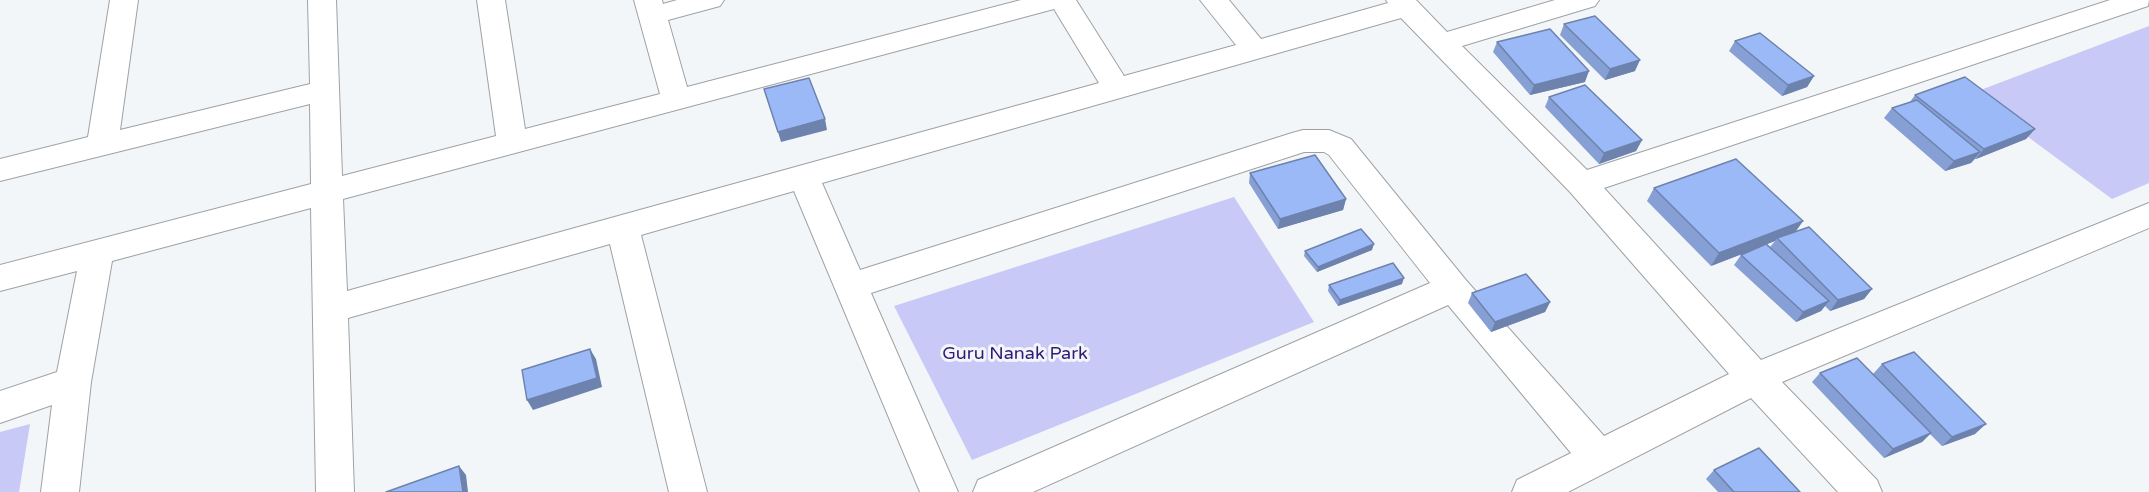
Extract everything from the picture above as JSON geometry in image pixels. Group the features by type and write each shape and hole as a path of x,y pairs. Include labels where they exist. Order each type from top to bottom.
{"street":[{"path":"102,146 124,0"},
{"path":"322,0 335,492"},
{"path":"490,0 512,141"},
{"path":"676,99 650,8 710,0"},
{"path":"0,278 326,193 512,141 1054,0"},
{"path":"1062,0 1116,88"},
{"path":"1214,0 1254,49"},
{"path":"1444,42 1585,0"},
{"path":"1581,184 2138,0"},
{"path":"329,310 804,178 1403,4 1444,42 1581,184 1755,378 1863,492"},
{"path":"0,170 326,90"},
{"path":"849,286 1312,138 1329,141 1340,147 1453,288 1599,458"},
{"path":"804,178 939,492"},
{"path":"1531,492 1755,378 2149,215"},
{"path":"623,229 688,492"},
{"path":"60,492 73,382 97,252"},
{"path":"992,492 1453,288"},
{"path":"0,407 73,382"}],"green space":[{"path":"2149,26 2149,183 2112,199 1970,94"},
{"name":"Guru Nanak Park","path":"1234,197 1314,322 972,460 894,306"},
{"path":"30,424 19,492 0,492 0,432"}],"building":[{"path":"1595,16 1640,60 1610,69 1564,24"},
{"path":"1550,29 1589,71 1534,85 1497,42"},
{"path":"1760,33 1814,76 1788,85 1735,41"},
{"path":"1965,77 2035,129 1984,149 1915,95"},
{"path":"809,78 825,119 778,132 764,89"},
{"path":"1585,85 1642,140 1604,153 1549,97"},
{"path":"1917,100 1980,152 1954,161 1892,108"},
{"path":"1315,155 1346,199 1280,219 1250,173"},
{"path":"1736,159 1803,221 1719,253 1654,188"},
{"path":"1809,227 1872,289 1838,300 1777,238"},
{"path":"1361,229 1374,244 1318,267 1305,251"},
{"path":"1766,244 1829,301 1803,312 1741,255"},
{"path":"1393,263 1404,278 1340,300 1329,285"},
{"path":"1526,274 1550,302 1495,322 1472,293"},
{"path":"590,349 597,378 527,400 522,370"},
{"path":"1914,352 1986,424 1952,437 1882,364"},
{"path":"1857,358 1931,433 1893,449 1820,373"},
{"path":"1759,448 1800,492 1734,492 1714,470"},
{"path":"459,466 463,492 386,492"}]}
